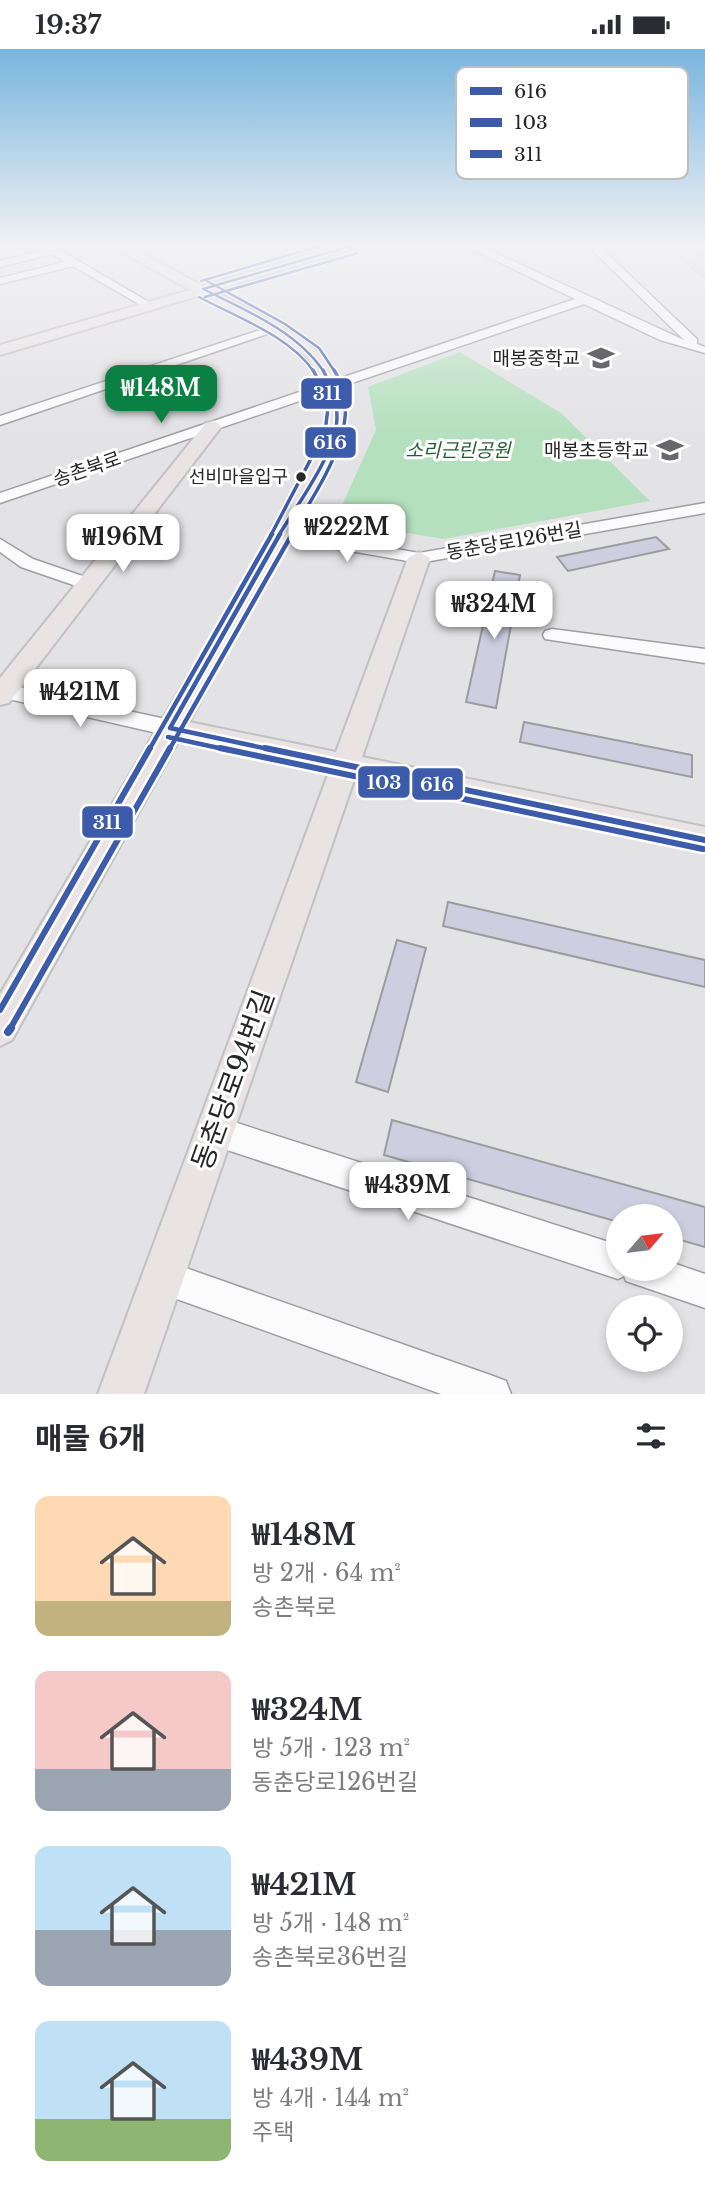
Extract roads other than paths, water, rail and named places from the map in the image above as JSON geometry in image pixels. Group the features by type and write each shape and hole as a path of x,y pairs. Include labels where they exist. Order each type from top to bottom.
{"main road":[{"path":"0,350 142,308"},
{"path":"0,1028 282,534 334,435 338,399 333,384 312,354 275,328 238,308"},
{"path":"1,692 212,427"},
{"path":"345,766 419,558"},
{"path":"170,728 705,840"},
{"name":"동춘당로94번길","path":"121,1394 345,766"}],"street":[{"name":"송촌북로","path":"0,498 561,308"},
{"path":"601,308 664,337 704,351"},
{"path":"658,308 704,351"},
{"path":"0,421 275,328"},
{"name":"동춘당로126번길","path":"282,534 419,558 705,509"},
{"path":"0,544 27,563 88,584"},
{"path":"552,635 705,656"},
{"path":"1,692 170,728"},
{"path":"215,1131 606,1258"},
{"path":"163,1277 493,1394"},
{"path":"675,1281 705,1291"}],"place":[{"name":"매봉중학교","path":"601,358"},
{"name":"매봉초등학교","path":"670,450"},
{"name":"선비마을입구","path":"301,477"}],"park label":[{"name":"소리근린공원","path":"458,450"}]}
